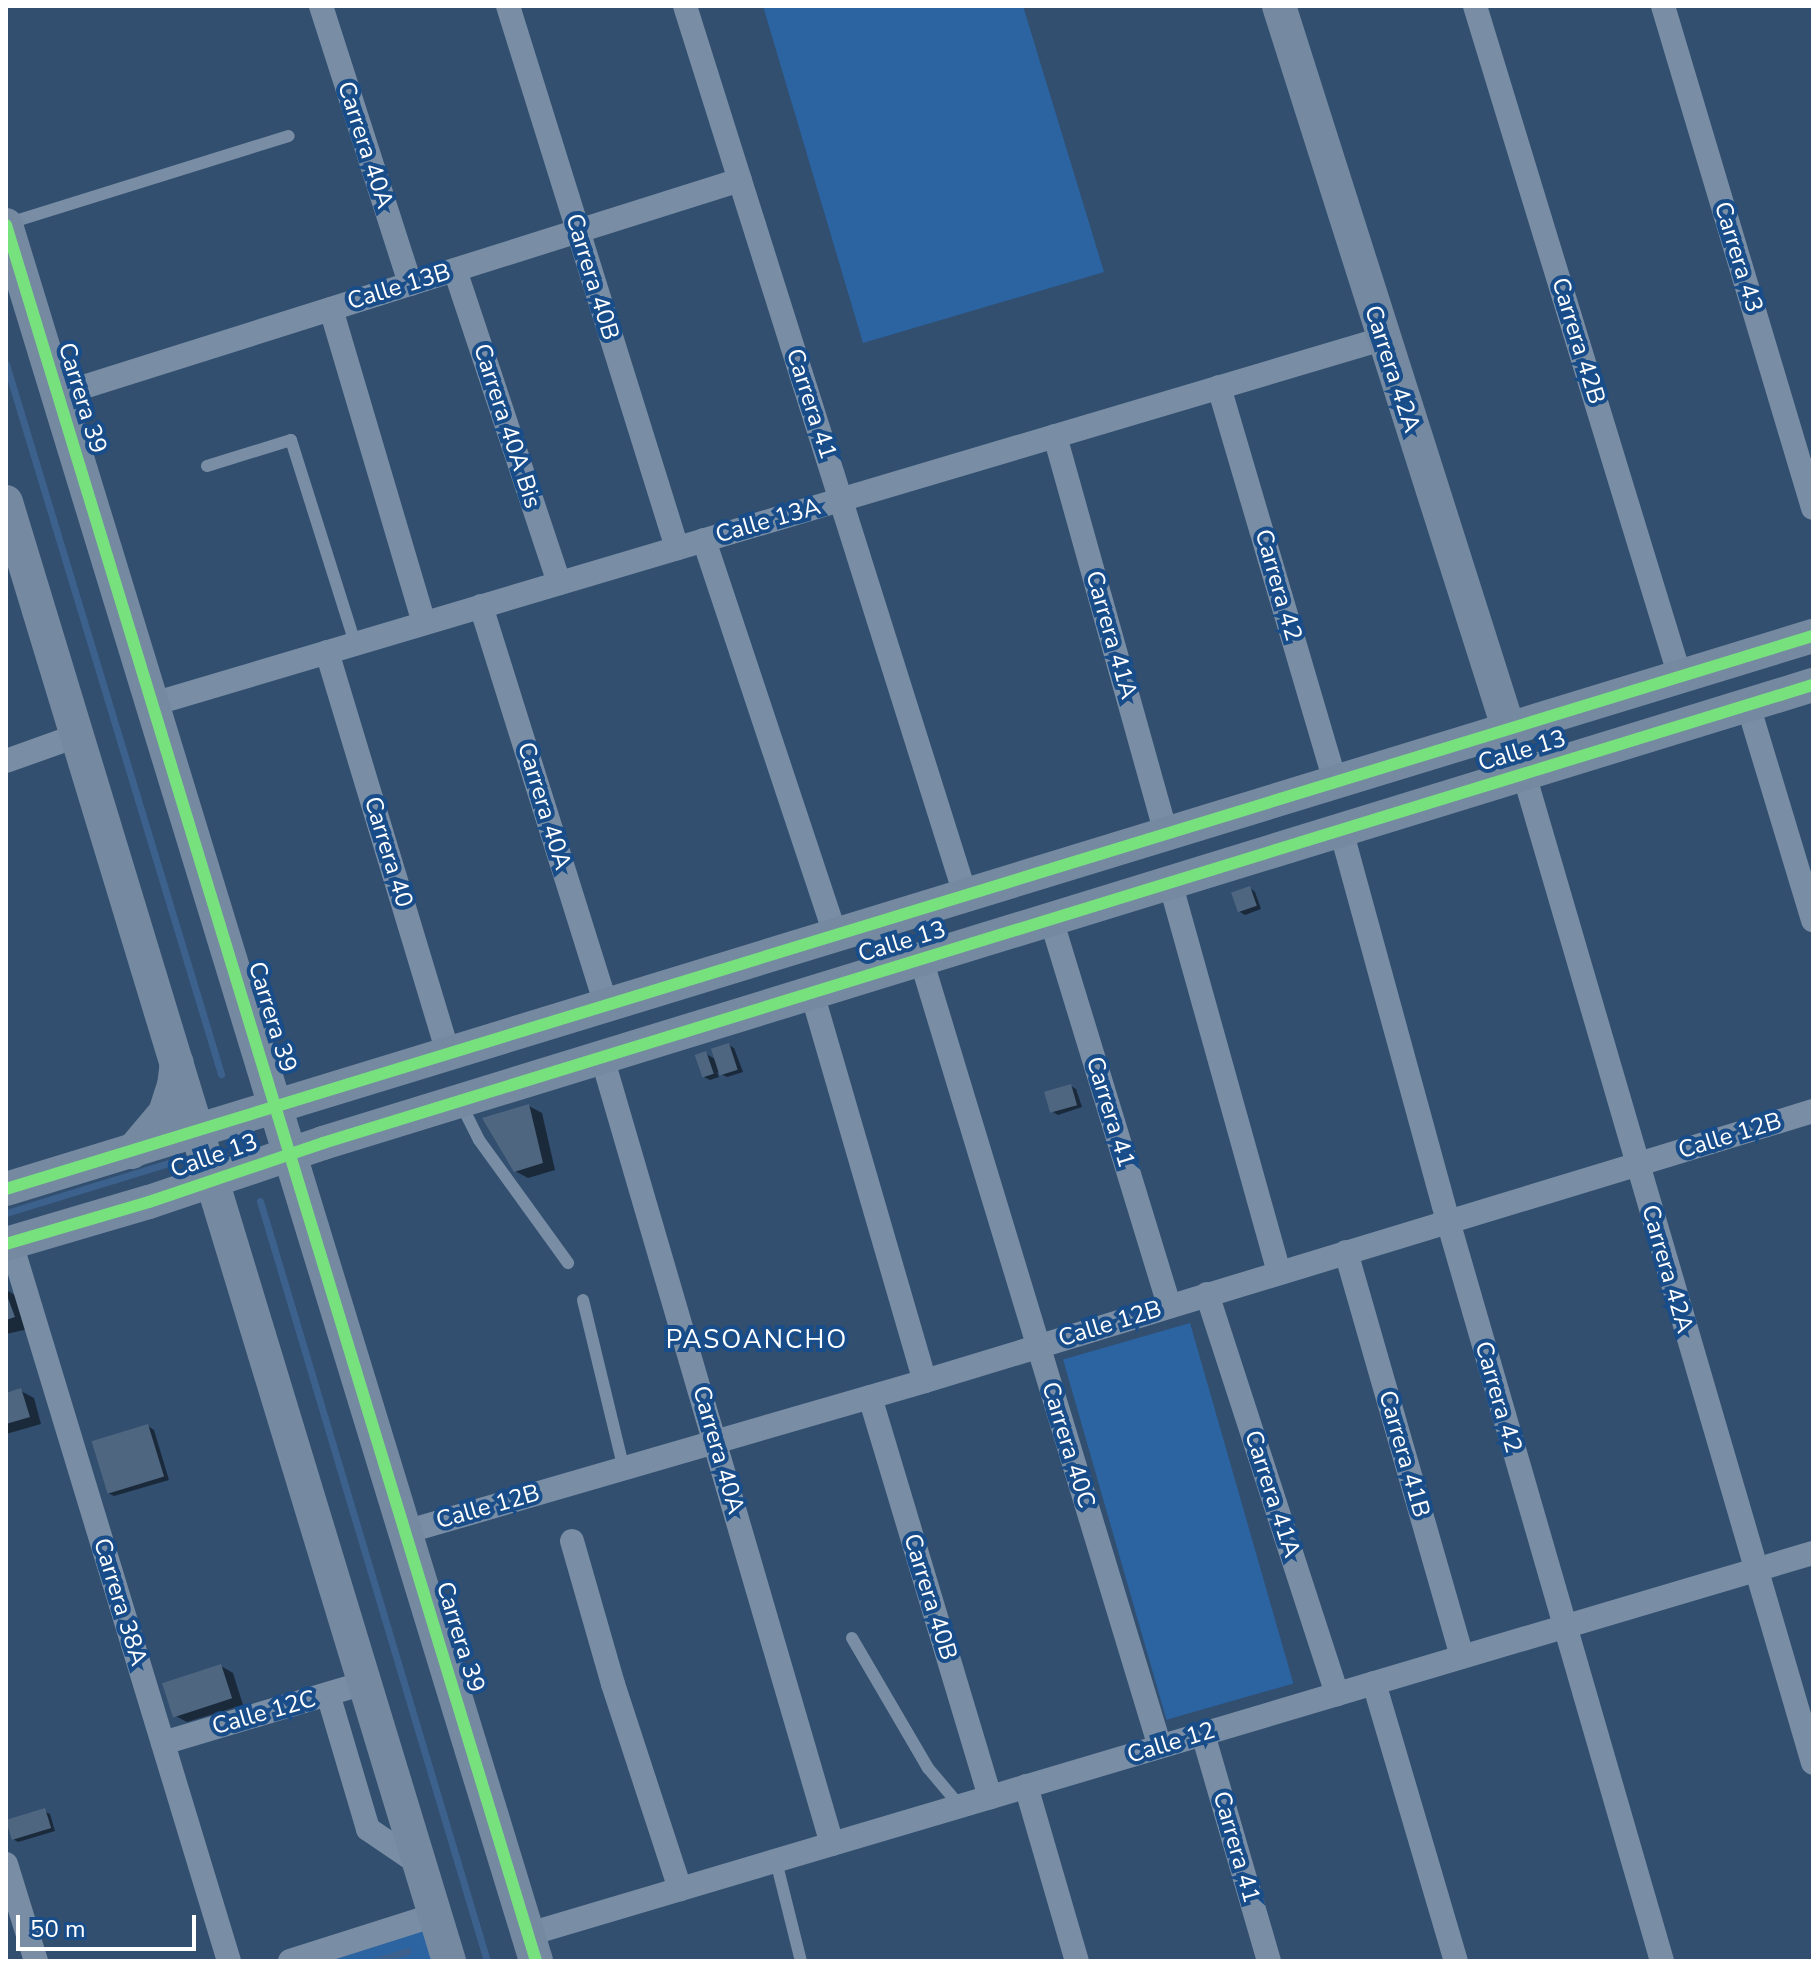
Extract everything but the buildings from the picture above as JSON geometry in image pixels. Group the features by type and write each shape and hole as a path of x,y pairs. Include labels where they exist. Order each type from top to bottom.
{"main road":[{"name":"Carrera 42A","path":"1279,6 1382,339 1509,730"},
{"name":"Carrera 39","path":"6,224 153,704 282,1156 405,1532 532,1947"},
{"path":"6,502 177,1059 209,1126 234,1252 449,1961"},
{"name":"Calle 13","path":"6,1189 1813,636"},
{"name":"Calle 13","path":"9,1244 149,1202 282,1156 1813,685"},
{"path":"131,1152 165,1113 174,1086 177,1059"},
{"path":"149,1202 174,1205 196,1215 217,1231 234,1252"}],"street":[{"name":"Carrera 40A","path":"321,6 410,284"},
{"name":"Carrera 40B","path":"508,6 677,548"},
{"name":"Carrera 41","path":"685,6 965,894"},
{"name":"Carrera 42B","path":"1475,6 1680,677"},
{"name":"Carrera 43","path":"1663,6 1813,508"},
{"name":"Calle 13B","path":"58,395 740,180"},
{"name":"Carrera 40A Bis","path":"455,270 559,583"},
{"path":"331,309 424,623"},
{"name":"Calle 13A","path":"153,704 1382,339"},
{"name":"Carrera 42","path":"1219,387 1336,784"},
{"name":"Carrera 41A","path":"1055,436 1166,833"},
{"path":"704,540 835,934"},
{"name":"Carrera 40A","path":"481,606 606,1005"},
{"name":"Carrera 40","path":"327,652 448,1052"},
{"path":"1748,705 1812,912"},
{"path":"6,761 79,735"},
{"name":"Carrera 42A","path":"1524,774 1754,1570 1813,1763"},
{"name":"Carrera 42","path":"1341,830 1563,1627 1662,1961"},
{"path":"1170,882 1279,1272"},
{"name":"Carrera 41","path":"1051,919 1169,1306"},
{"name":"Carrera 40C","path":"921,959 1160,1747"},
{"path":"812,993 925,1381"},
{"name":"Carrera 40A","path":"602,1057 832,1844"},
{"name":"Calle 12B","path":"405,1532 925,1381 1813,1111"},
{"name":"Carrera 38A","path":"9,1244 229,1961"},
{"name":"Carrera 41B","path":"1346,1252 1462,1657"},
{"name":"Carrera 41A","path":"1207,1294 1337,1694"},
{"name":"Carrera 40B","path":"870,1397 990,1797"},
{"path":"572,1541 613,1684 680,1889"},
{"name":"Calle 12","path":"532,1947 680,1889 1813,1553"},
{"name":"Calle 12C","path":"163,1743 364,1683"},
{"path":"1374,1683 1456,1961"},
{"path":"328,1694 368,1829 418,1863"},
{"name":"Carrera 41","path":"1203,1734 1269,1961"},
{"path":"1026,1786 1077,1961"},
{"path":"6,1864 36,1961"},
{"path":"290,1961 435,1915"}],"lane":[{"path":"6,224 289,136"},
{"path":"207,466 291,440 355,643"},
{"path":"460,1101 479,1140 568,1263"},
{"path":"583,1300 624,1470"},
{"path":"852,1638 928,1768 960,1806"},
{"path":"776,1861 801,1961"}],"shaded area":[{"path":"763,6 1023,6 1104,272 863,343"},
{"path":"1190,1323 1293,1683 1166,1720 1063,1359"},
{"path":"435,1915 449,1961 290,1961"}],"waterway":[{"path":"6,364 221,1074"},
{"path":"6,1213 172,1162"},
{"path":"260,1201 487,1961"},
{"path":"375,1961 408,1951"}],"cycle path":[{"path":"6,225 536,1961"},
{"path":"6,1189 1813,636"},
{"path":"6,1244 149,1202 323,1143 1813,685"}],"district":[{"name":"PASOANCHO","path":"757,1340"}]}
